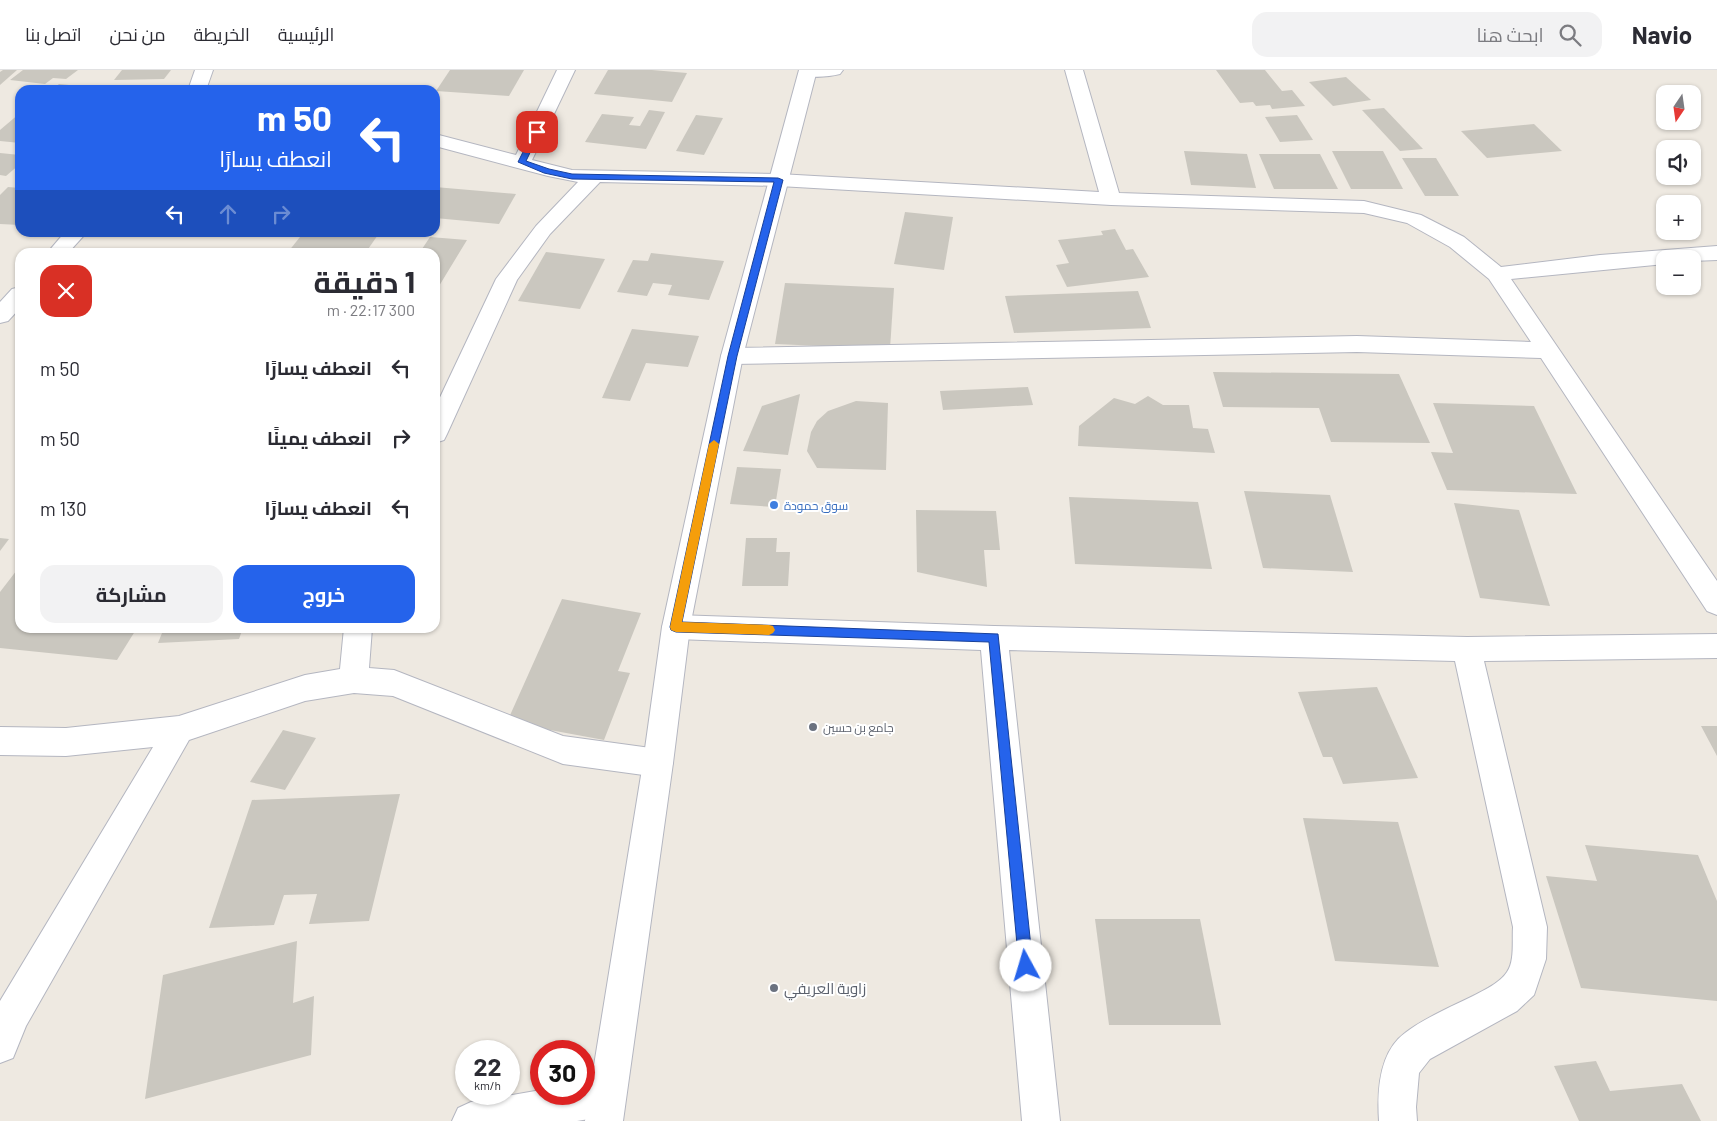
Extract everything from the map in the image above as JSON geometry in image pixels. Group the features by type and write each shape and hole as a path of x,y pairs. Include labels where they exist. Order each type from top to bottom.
{"street":[{"path":"199,85 204,70"},
{"path":"522,162 566,70"},
{"path":"471,1121 606,1109 658,763 676,627 732,356 807,71 834,70"},
{"path":"1074,70 1111,199"},
{"path":"440,141 459,144 547,171 593,178 778,180 1111,199 1364,207 1414,219 1458,242 1497,274 1546,350 1717,603"},
{"path":"440,423 507,279 542,230 593,178"},
{"path":"62,248 72,237"},
{"path":"1497,274 1600,262 1717,253"},
{"path":"0,316 15,300"},
{"path":"732,356 1357,344 1546,350"},
{"path":"676,627 994,638 1466,649 1717,646"},
{"path":"354,680 358,633"},
{"path":"994,638 1041,1121"},
{"path":"1398,1121 1397,1107 1401,1066 1417,1046 1504,998 1522,983 1529,959 1530,927 1466,649"},
{"path":"0,741 66,742 179,730 305,688 354,680 394,683 563,750 658,763"},
{"path":"0,1045 12,1015 179,730"}],"building":[{"path":"3,70 17,70 0,85 0,72"},
{"path":"23,70 78,70 66,79 53,78 45,84 10,80"},
{"path":"122,70 171,70 164,79 114,80"},
{"path":"450,70 524,70 509,96 440,91 440,85"},
{"path":"608,70 652,70 687,73 672,102 594,94"},
{"path":"1216,70 1265,70 1282,91 1292,90 1305,106 1272,109 1270,105 1256,106 1253,102 1240,103"},
{"path":"1346,77 1371,100 1333,106 1309,82"},
{"path":"1384,108 1423,149 1400,151 1362,110"},
{"path":"649,110 665,112 646,149 585,142 602,114 634,117 629,125 640,126"},
{"path":"696,115 723,118 704,155 676,151"},
{"path":"1297,115 1313,140 1280,142 1265,117"},
{"path":"15,117 15,142 0,141 0,130"},
{"path":"1534,124 1562,151 1487,158 1461,131"},
{"path":"1184,151 1247,154 1256,188 1191,185"},
{"path":"1332,151 1383,151 1403,189 1351,189"},
{"path":"0,153 15,154 15,168 6,176 0,175"},
{"path":"1259,154 1320,154 1338,189 1274,189"},
{"path":"1402,158 1436,158 1459,196 1425,196"},
{"path":"8,187 15,188 15,225 0,224 0,195"},
{"path":"440,187 516,194 499,224 440,218"},
{"path":"905,212 953,217 944,270 894,264"},
{"path":"1115,229 1126,250 1133,249 1149,277 1067,287 1056,265 1069,263 1058,240 1103,235 1101,231"},
{"path":"300,237 376,237 369,248 291,248"},
{"path":"430,237 467,240 440,284 440,248 423,248"},
{"path":"546,252 605,259 580,309 518,301"},
{"path":"651,253 724,261 709,300 668,295 672,285 653,283 647,296 617,292 633,260 648,261"},
{"path":"785,283 894,288 890,349 775,344"},
{"path":"1138,291 1151,328 1014,333 1005,296"},
{"path":"632,329 699,336 688,367 646,363 630,401 602,398"},
{"path":"1213,372 1399,374 1430,443 1331,442 1319,408 1223,407"},
{"path":"1028,387 1033,405 943,410 940,391"},
{"path":"800,394 788,455 743,451 762,406"},
{"path":"1148,396 1163,405 1189,405 1193,428 1208,429 1215,453 1078,446 1079,426 1114,398 1135,404"},
{"path":"856,401 888,403 886,470 817,468 807,451 811,432 817,421 828,411"},
{"path":"1433,403 1534,406 1577,494 1447,490 1431,452 1453,453"},
{"path":"737,467 781,469 775,507 730,504"},
{"path":"1244,491 1330,495 1353,572 1263,568"},
{"path":"1069,497 1198,502 1212,569 1075,564"},
{"path":"1454,503 1519,510 1550,606 1480,598"},
{"path":"916,510 996,511 1000,550 984,550 987,587 917,572"},
{"path":"0,538 9,539 0,551"},
{"path":"746,538 777,538 776,552 790,552 788,586 742,586"},
{"path":"15,572 15,633 134,633 117,660 0,648 0,592"},
{"path":"562,599 641,613 618,671 630,673 604,740 507,722"},
{"path":"162,633 241,633 239,639 158,643"},
{"path":"1377,687 1418,778 1343,784 1332,757 1323,757 1298,692"},
{"path":"1701,726 1717,726 1717,756"},
{"path":"283,730 316,738 285,790 250,782"},
{"path":"400,794 369,921 309,924 317,894 284,895 274,925 209,928 252,800"},
{"path":"1303,818 1398,822 1439,967 1335,961"},
{"path":"1585,845 1698,855 1717,901 1717,1001 1581,988 1546,876 1597,881"},
{"path":"1095,919 1200,919 1221,1025 1109,1025"},
{"path":"297,941 293,1003 314,996 311,1055 145,1099 163,975"},
{"path":"1596,1061 1610,1091 1682,1084 1701,1121 1579,1121 1554,1066"}],"slow traffic":[{"path":"714,444 676,627 769,630"}],"place":[{"name":"سوق حمودة","path":"774,505"},
{"name":"جامع بن حسين","path":"813,727"},
{"name":"زاوية العريفي","path":"774,988"}],"route":[{"path":"537,132 522,162 547,171 572,176 593,178 778,180 732,356 676,627 994,638 1026,966"}]}
